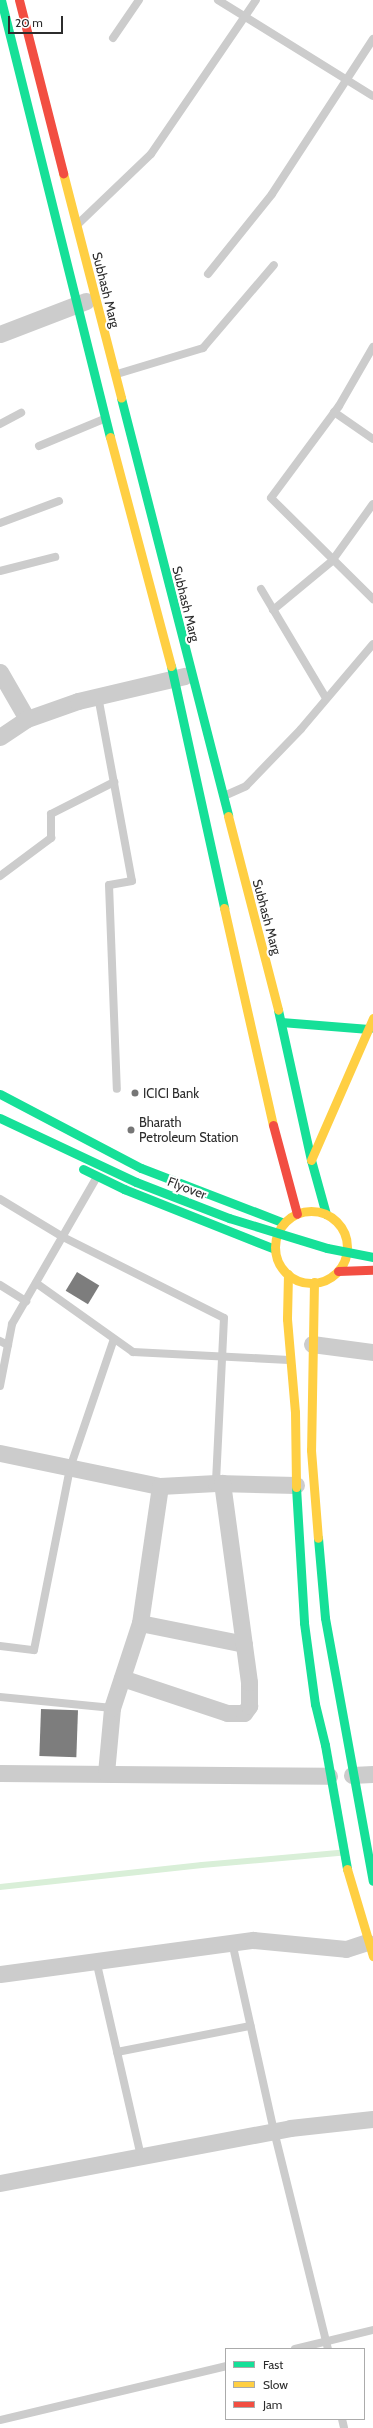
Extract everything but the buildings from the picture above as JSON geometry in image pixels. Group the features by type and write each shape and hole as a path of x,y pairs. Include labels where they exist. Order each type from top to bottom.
{"main road":[{"path":"0,0 105,418 174,679 278,1150 297,1214"},
{"name":"Subhash Marg","path":"19,0 94,298 281,1022 311,1160 326,1214"},
{"path":"311,1160 373,1018"},
{"path":"281,1022 369,1030"},
{"path":"0,1094 140,1168 284,1223"},
{"name":"Flyover","path":"0,1118 136,1182 228,1218 327,1248 373,1257"},
{"path":"0,1129 35,1146"},
{"path":"77,1166 275,1249"},
{"path":"317,1211 326,1214 336,1221 343,1230 347,1242 344,1262 338,1271 322,1281 314,1282 300,1280 288,1274 277,1259 275,1240 284,1223 297,1214 317,1211"},
{"path":"347,1242 366,1245"},
{"path":"338,1271 373,1270"},
{"path":"288,1274 287,1319 295,1412 296,1485 304,1623 315,1704 336,1815 350,1884 370,1949"},
{"path":"314,1282 311,1450 325,1610 352,1775 373,1881"}],"street":[{"path":"0,334 76,303 94,298"},
{"path":"0,672 27,719"},
{"path":"0,737 27,719 98,696 191,675"},
{"path":"312,1344 373,1352"},
{"path":"0,1453 160,1486 219,1483 296,1485"},
{"path":"122,1678 201,1706 228,1713 244,1713 250,1701 244,1644 219,1483"},
{"path":"106,1773 112,1708 140,1623 160,1486"},
{"path":"140,1623 244,1644"},
{"path":"0,1773 329,1776"},
{"path":"352,1775 373,1774"},
{"path":"0,1974 253,1940 346,1949 370,1949"},
{"path":"0,2182 141,2157 274,2131 373,2120"}],"lane":[{"path":"113,38 139,0"},
{"path":"218,0 373,96"},
{"path":"76,226 151,154 256,0"},
{"path":"208,274 272,194 373,40"},
{"path":"114,375 203,348 274,265"},
{"path":"373,347 334,412 271,498 373,599"},
{"path":"334,412 373,439"},
{"path":"0,424 21,413"},
{"path":"39,446 105,418"},
{"path":"0,523 59,501"},
{"path":"273,610 332,560 373,504"},
{"path":"0,571 55,557"},
{"path":"261,589 326,698"},
{"path":"222,797 246,786 373,644"},
{"path":"98,696 132,881 109,885 117,1089"},
{"path":"0,876 51,838 51,814 114,782"},
{"path":"0,1386 12,1324 111,1152"},
{"path":"0,1198 63,1237 224,1318 221,1357 219,1483"},
{"path":"36,1283 133,1352 290,1360"},
{"path":"0,1286 26,1301"},
{"path":"0,1646 34,1650 70,1468 114,1339"},
{"path":"0,1341 8,1345"},
{"path":"0,1697 112,1708"},
{"path":"232,1942 274,2131 327,2345"},
{"path":"96,1960 141,2157"},
{"path":"117,2052 250,2026"},
{"path":"303,2348 327,2345 373,2330"},
{"path":"0,2420 225,2366"}],"waterway":[{"path":"0,1887 202,1865 340,1853"}],"traffic: fast":[{"path":"1,0 110,437"},
{"path":"121,398 228,816"},
{"path":"171,666 224,908"},
{"path":"278,1010 311,1160 326,1214"},
{"path":"281,1022 369,1029"},
{"path":"0,1094 141,1168 284,1223"},
{"path":"0,1118 136,1182 229,1218 327,1248 373,1257"},
{"path":"83,1169 124,1189 275,1249"},
{"path":"296,1487 304,1623 315,1704 325,1745 347,1869"},
{"path":"318,1538 325,1618 373,1881"}],"traffic: slow":[{"path":"63,173 121,398"},
{"path":"110,437 171,666"},
{"path":"228,816 278,1010"},
{"path":"224,908 273,1125"},
{"path":"311,1160 373,1018"},
{"path":"311,1211 331,1217 341,1227 347,1247 341,1267 331,1277 311,1283 291,1277 281,1267 275,1247 281,1227 291,1217 311,1211"},
{"path":"288,1274 287,1319 295,1412 296,1487"},
{"path":"314,1282 311,1450 318,1538"},
{"path":"347,1869 373,1956"}],"traffic: jam":[{"path":"19,0 63,173"},
{"path":"273,1125 297,1214"},
{"path":"338,1271 373,1270"}],"place":[{"name":"ICICI Bank","path":"135,1093"},
{"name":"Bharath Petroleum Station","path":"131,1130"}]}
